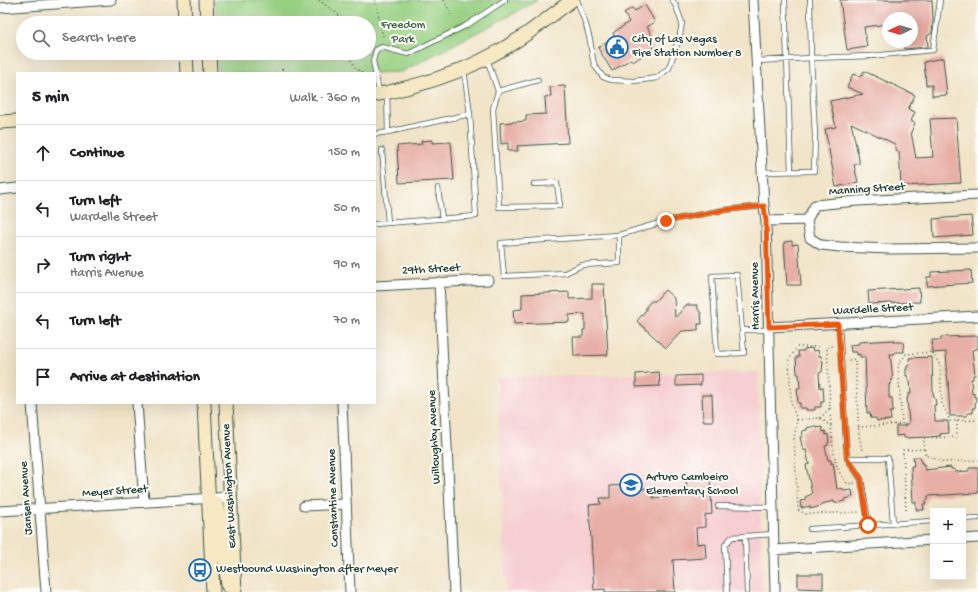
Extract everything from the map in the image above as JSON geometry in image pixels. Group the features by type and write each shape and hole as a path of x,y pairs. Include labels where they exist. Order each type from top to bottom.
{"main road":[{"path":"184,0 185,16"},
{"path":"206,0 207,16"},
{"path":"380,94 424,82 464,68 486,58 514,42 572,0"},
{"path":"186,60 187,72"},
{"path":"209,60 210,72"},
{"path":"0,122 16,121"},
{"name":"East Washington Avenue","path":"204,404 213,498 213,592"},
{"name":"East Washington Avenue","path":"226,404 236,592"},
{"path":"213,498 229,592"}],"street":[{"path":"0,8 19,4 111,0"},
{"name":"Harris Avenue","path":"753,0 766,221 775,592"},
{"path":"0,190 16,188"},
{"name":"Manning Street","path":"807,220 815,205 858,201 978,195"},
{"path":"766,221 807,220 810,238 821,245 890,249 978,248"},
{"name":"29th Street","path":"376,286 488,280"},
{"name":"Willoughby Avenue","path":"439,282 454,592"},
{"name":"Wardelle Street","path":"769,328 978,316"},
{"name":"Jansen Avenue","path":"32,404 46,592"},
{"path":"138,404 144,502"},
{"name":"Constantine Avenue","path":"342,404 350,592"},
{"name":"Meyer Street","path":"0,511 230,497"},
{"path":"304,506 346,504"},
{"path":"966,539 978,538"},
{"path":"774,550 930,540"}],"lane":[{"path":"376,50 382,47 408,54 467,25 505,0"},
{"path":"577,0 586,26 595,66 603,77 611,80 634,81 657,78 663,75 669,68 680,35 682,23 676,6 672,0"},
{"path":"785,0 791,171"},
{"path":"762,172 814,171 815,136 810,0"},
{"path":"756,61 871,56 933,50 940,0"},
{"path":"486,58 498,91 493,109 499,207 560,206 557,183 534,184"},
{"path":"373,60 375,72"},
{"path":"376,224 476,216 470,114 464,68"},
{"path":"376,75 388,132"},
{"path":"498,91 538,80"},
{"path":"376,134 470,114"},
{"path":"382,150 388,223"},
{"path":"438,188 442,219"},
{"path":"619,235 619,263 582,265 565,273 504,276 501,243 619,235 666,221 724,210 764,206"},
{"path":"738,275 742,330 744,353 717,354 712,276 738,275"},
{"path":"838,324 847,458 861,479 868,525"},
{"path":"742,330 769,328"},
{"path":"847,458 888,458 893,524"},
{"path":"718,506 773,507"},
{"path":"966,519 978,518"},
{"path":"810,529 930,521"},
{"path":"727,592 725,545 732,537 773,534"},
{"path":"745,536 747,592"}],"path":[{"path":"319,0 340,16"},
{"path":"375,0 383,36"},
{"path":"444,0 451,15"},
{"path":"351,60 361,72"},
{"path":"818,346 797,347 789,360 791,402 797,420 794,439 798,510 806,514 848,511 866,512"},
{"path":"840,346 827,347 834,455 838,470 843,479 848,484 855,482 856,489"},
{"path":"858,427 902,424 898,365 906,354 932,352 940,365 942,403 950,421 978,420"},
{"path":"841,360 855,360 858,427 863,458"},
{"path":"797,420 820,418 830,408"},
{"path":"820,418 831,426"},
{"path":"957,421 957,437 924,438 925,455 944,462 978,460"},
{"path":"906,510 903,450 925,449"}],"shaded area":[{"name":"Arturo Cambeiro Elementary School","path":"758,372 762,592 506,592 497,377"}],"green space":[{"name":"Freedom Park","path":"215,0 537,0 401,72 218,72 217,60 376,60 376,16 216,16"}],"building":[{"path":"840,0 932,0 932,33 927,36 928,47 918,48 918,12 882,12 882,25 864,27 867,47 847,50"},
{"path":"645,5 655,22 647,27 652,35 648,37 654,48 633,62 631,59 612,71 598,48 615,37 613,33 629,22 624,13 632,8 635,11"},
{"path":"943,58 947,95 932,96 932,85 926,85 924,62"},
{"path":"864,71 915,95 908,109 915,112 911,121 915,123 911,132 916,158 933,157 930,119 956,118 961,183 901,186 899,151 897,152 895,144 851,123 859,159 859,164 854,165 858,182 836,187 825,129 836,127 830,101 863,94 847,87 853,74 861,77"},
{"path":"565,86 568,143 517,146 518,151 508,151 508,143 501,144 500,123 526,121 526,115 546,114 545,97 551,96 550,87"},
{"path":"432,140 432,143 451,142 454,180 399,183 397,146 422,144 421,141"},
{"path":"971,216 973,235 934,238 933,219"},
{"path":"792,241 792,245 798,244 801,285 787,285 784,242"},
{"path":"971,270 972,283 927,286 927,277 931,277 931,272"},
{"path":"592,284 604,284 608,355 574,356 573,337 583,337 583,330 585,330 585,314 569,315 569,322 514,324 513,310 522,309 522,294 569,292 569,299 592,298"},
{"path":"919,288 920,302 869,304 868,291"},
{"path":"665,290 674,298 675,318 686,305 697,305 701,313 702,324 698,324 698,330 682,331 666,348 637,321 651,301 655,301"},
{"path":"977,336 978,348 972,350 975,375 973,375 973,379 971,379 972,394 974,393 974,397 976,397 975,408 972,408 973,413 967,413 967,416 950,416 946,352 933,353 932,340 941,340 941,337"},
{"path":"895,340 895,342 903,342 904,352 895,352 895,354 890,354 893,380 891,380 891,384 889,384 889,398 892,398 893,412 890,412 891,420 877,421 876,418 871,418 870,413 867,413 865,357 860,357 860,354 857,355 857,352 851,352 850,345 859,344 859,342"},
{"path":"812,348 813,351 818,350 819,356 821,356 823,361 822,372 819,373 820,388 823,387 824,402 821,402 821,407 815,407 815,410 806,410 806,408 800,408 800,403 798,403 797,388 800,388 796,357 799,357 798,351 804,351 804,349"},
{"path":"932,357 933,393 936,405 934,405 935,421 948,421 949,433 929,437 904,438 904,435 896,436 896,426 905,426 905,424 909,424 907,398 908,394 911,394 910,380 908,380 908,376 906,376 906,369 907,366 910,365 909,358"},
{"path":"659,372 660,386 636,387 636,374"},
{"path":"701,375 701,385 676,386 676,376"},
{"path":"702,395 712,395 713,421 703,421"},
{"path":"815,426 816,428 822,427 823,432 825,431 826,435 828,434 829,442 828,445 825,446 828,460 831,460 831,464 833,463 837,489 842,488 845,491 852,490 853,497 845,499 845,501 834,503 834,501 821,504 821,506 810,509 810,506 801,508 800,501 806,500 805,497 812,494 806,465 809,464 806,450 803,450 800,437 803,437 802,431"},
{"path":"913,457 920,457 921,463 925,466 925,470 951,467 951,469 955,469 955,472 969,471 969,468 978,468 978,493 928,496 926,504 923,504 924,510 916,510 916,502 913,502 911,466 914,466"},
{"path":"710,478 712,514 705,515 705,527 696,528 697,544 705,543 706,558 673,560 675,592 605,592 605,589 594,590 589,505 601,504 600,498 610,498 610,486 640,484 640,489 653,488 653,498 668,497 667,491 687,490 686,480"},
{"path":"798,574 823,574 823,589 798,588"}],"place":[{"name":"City of Las Vegas Fire Station Number 8","path":"617,47"},
{"name":"Arturo Cambeiro Elementary School","path":"631,485"},
{"name":"Westbound Washington after Meyer","path":"200,570"}],"route":[{"path":"666,221 724,210 764,206 766,221 769,327 838,324 847,458 861,479 868,525"}]}
